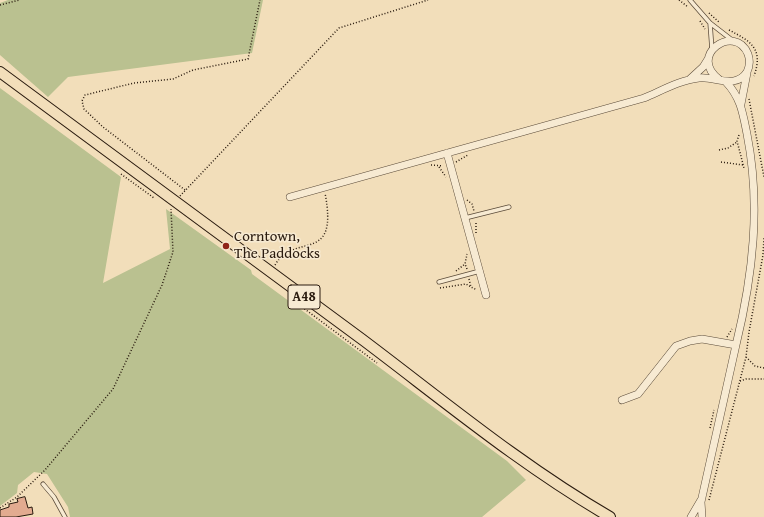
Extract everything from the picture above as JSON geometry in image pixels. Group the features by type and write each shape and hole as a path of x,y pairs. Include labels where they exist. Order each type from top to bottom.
{"main road":[{"name":"A48","path":"0,72 364,341 493,440 559,486 610,517"}],"street":[{"path":"688,80 703,67 710,54 722,42 736,42 746,50 749,56 741,104 752,158 755,202 751,261 736,345 703,496 702,517"},
{"path":"710,54 710,70 723,81 741,104"},
{"path":"290,197 644,98 688,80 704,78 723,81 740,79 748,69"},
{"path":"447,153 486,295"},
{"path":"622,400 638,394 676,346 690,340 702,339 726,342 736,345"},
{"path":"691,517 703,496"}],"lane":[{"path":"690,0 710,23 723,35 736,42"},
{"path":"710,23 710,54"},
{"path":"465,218 509,207"},
{"path":"439,282 480,271"},
{"path":"43,484 54,496 65,517"}],"path":[{"path":"0,6 19,0"},
{"path":"185,190 103,127 84,109 82,101 85,95 105,89 134,83 173,79 193,70 248,58 260,0"},
{"path":"0,508 17,497 45,470 113,389 162,285 173,252 171,210 185,190 339,28 428,0"},
{"path":"679,0 690,9"},
{"path":"698,18 705,29"},
{"path":"740,133 737,142 743,165 747,172"},
{"path":"719,150 728,148 737,142"},
{"path":"426,165 439,167 461,160 472,153"},
{"path":"721,162 743,165"},
{"path":"439,167 448,180"},
{"path":"273,268 280,257 286,253 316,243 323,235 327,227 324,194 331,192"},
{"path":"709,500 746,357 762,261 764,237"},
{"path":"451,274 461,269 465,264 467,253"},
{"path":"465,264 471,286"},
{"path":"440,288 466,284 471,286 478,293"},
{"path":"726,342 729,332 735,325"},
{"path":"746,357 756,366 764,368"},
{"path":"740,381 746,379 764,379"},
{"path":"709,432 715,406"}],"green space":[{"path":"8,0 263,0 252,53 68,77 48,97 0,55 0,3"},
{"path":"0,88 121,177 103,283 170,249 166,209 251,270 252,274 507,461 526,480 482,517 70,517 68,507 47,474 34,472 18,485 17,493 0,506"}],"building":[{"path":"25,497 28,508 32,507 33,514 16,517 0,517 0,510 9,507 9,504 18,502 17,499"}],"place":[{"name":"Corntown, The Paddocks","path":"226,246"}]}
